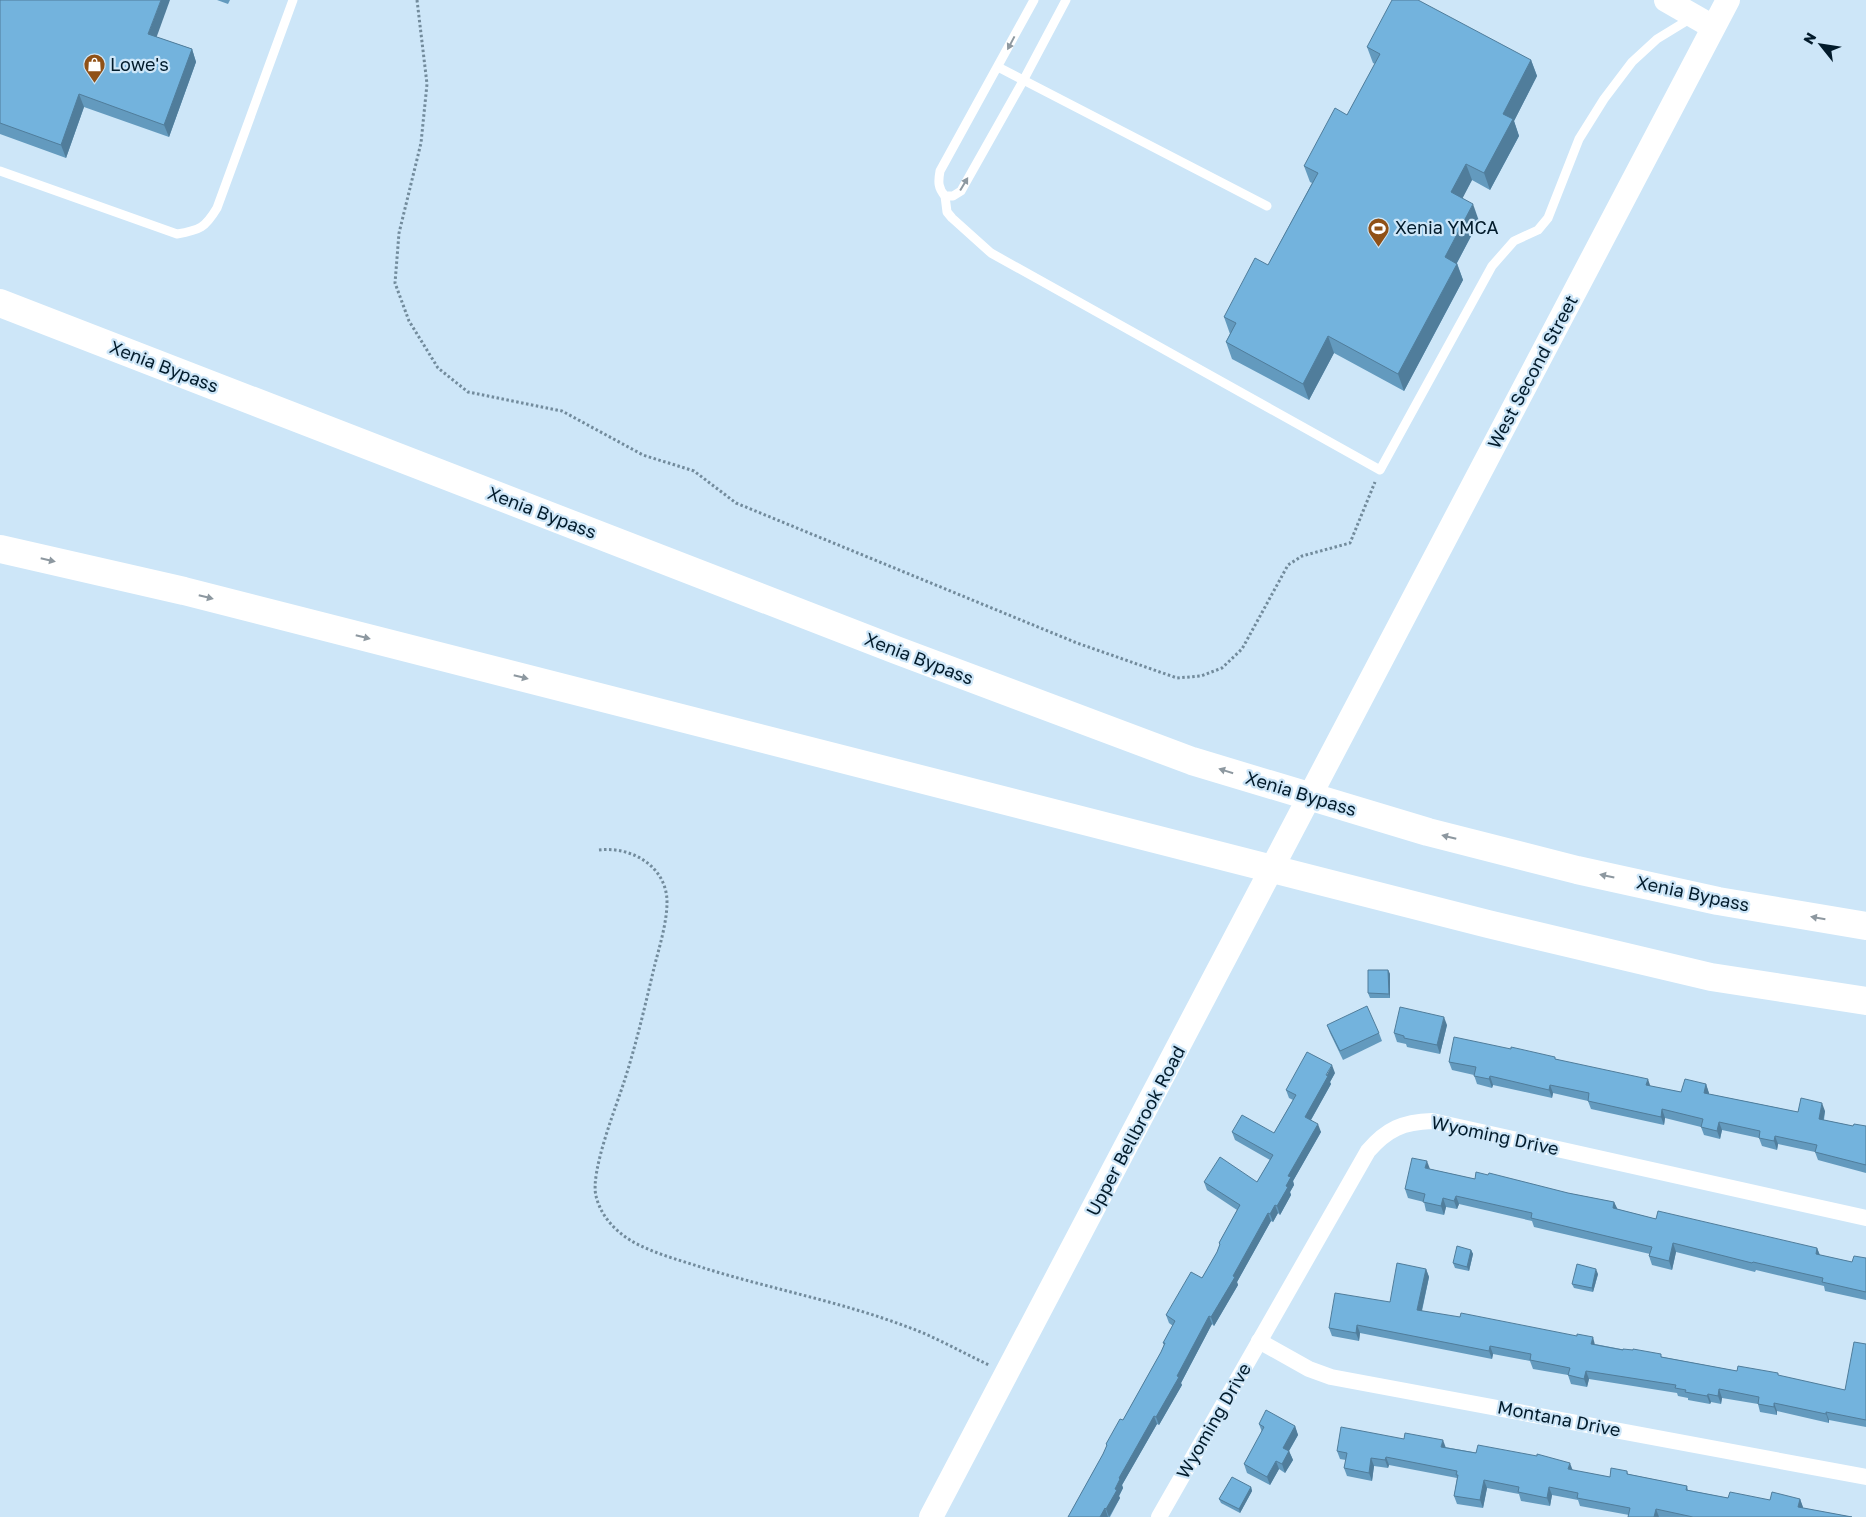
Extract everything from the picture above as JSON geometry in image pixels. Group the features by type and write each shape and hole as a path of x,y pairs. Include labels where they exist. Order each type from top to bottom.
{"highway":[{"path":"0,294 116,348"},
{"name":"Xenia Bypass","path":"0,303 896,650 1192,761 1428,832 1576,870 1718,901 1866,926"},
{"path":"0,549 194,593 1488,924 1711,977 1866,1001"}],"main road":[{"path":"1666,0 1704,22"},
{"name":"West Second Street","path":"1338,744 1704,22 1728,0"},
{"name":"Upper Bellbrook Road","path":"932,1517 1338,744"}],"street":[{"name":"Wyoming Drive","path":"1159,1517 1368,1151 1379,1138 1391,1130 1413,1122 1432,1121 1866,1218"},
{"name":"Montana Drive","path":"1259,1341 1309,1368 1331,1376 1866,1477"}],"lane":[{"path":"0,170 177,234 192,231 207,224 216,208 293,0"},
{"path":"1034,0 940,171 938,180 940,190 946,196 947,212 991,253 1380,470 1492,266 1514,241 1538,230 1548,218 1579,139 1604,100 1632,62 1657,39 1704,22"},
{"path":"946,196 953,196 961,190 1023,81 1066,0"},
{"path":"998,67 1267,206"}],"path":[{"path":"417,0 426,84 421,144 399,233 395,283 409,321 438,368 468,392 562,411 643,455 694,471 736,503 1077,643 1177,678 1201,676 1222,668 1242,649 1288,565 1302,556 1350,542 1380,470"},
{"path":"600,850 620,849 642,859 660,876 665,886 667,903 660,944 641,1024 600,1155 595,1194 611,1226 635,1243 667,1257 906,1326 1008,1374"}],"building":[{"name":"Lowe's","path":"0,0 161,0 148,34 192,49 164,125 79,94 61,145 0,123"},
{"name":"Xenia YMCA","path":"1392,0 1418,0 1531,60 1503,114 1513,119 1484,173 1466,164 1451,192 1473,204 1445,257 1457,264 1398,374 1328,336 1303,384 1226,342 1236,323 1224,317 1255,258 1268,265 1318,173 1304,166 1335,108 1347,115 1380,54 1367,47"},
{"path":"1368,970 1388,970 1389,994 1368,993"},
{"path":"1367,1006 1379,1033 1340,1051 1327,1025"},
{"path":"1400,1007 1444,1017 1437,1045 1404,1038 1404,1036 1394,1033"},
{"path":"1454,1037 1511,1049 1511,1047 1555,1057 1555,1059 1648,1079 1646,1085 1681,1092 1685,1079 1706,1084 1704,1093 1798,1112 1801,1098 1822,1103 1819,1119 1853,1126 1854,1124 1866,1126 1866,1165 1815,1152 1817,1145 1775,1136 1774,1141 1759,1138 1760,1131 1719,1122 1717,1131 1701,1127 1703,1119 1662,1109 1661,1117 1588,1101 1589,1093 1550,1085 1549,1090 1490,1076 1489,1079 1474,1076 1476,1067 1449,1062"},
{"path":"1307,1052 1332,1065 1326,1075 1328,1076 1305,1117 1318,1124 1288,1176 1291,1177 1286,1186 1288,1187 1277,1206 1275,1205 1270,1214 1268,1213 1233,1276 1235,1277 1211,1317 1209,1316 1177,1376 1179,1377 1156,1417 1154,1416 1119,1478 1115,1489 1117,1490 1106,1509 1100,1517 1068,1517 1120,1419 1123,1420 1161,1352 1165,1343 1163,1343 1175,1321 1166,1315 1191,1272 1202,1278 1240,1205 1204,1182 1220,1157 1257,1182 1273,1155 1232,1132 1242,1115 1274,1133 1296,1095 1286,1090"},
{"path":"1412,1158 1427,1161 1425,1168 1475,1179 1476,1172 1488,1175 1489,1173 1568,1193 1614,1202 1613,1208 1656,1219 1658,1211 1817,1248 1816,1254 1852,1262 1854,1256 1866,1258 1866,1292 1822,1282 1823,1278 1752,1263 1673,1243 1669,1261 1649,1256 1652,1247 1531,1218 1532,1213 1456,1196 1454,1201 1443,1198 1441,1206 1423,1202 1425,1194 1405,1189"},
{"path":"1457,1246 1471,1250 1467,1267 1453,1263"},
{"path":"1397,1263 1426,1269 1417,1310 1460,1317 1461,1313 1577,1336 1577,1334 1593,1337 1591,1344 1661,1354 1661,1357 1737,1371 1738,1366 1778,1373 1778,1375 1845,1390 1854,1342 1866,1344 1866,1420 1774,1403 1774,1407 1758,1404 1759,1397 1719,1389 1718,1396 1708,1394 1707,1396 1685,1392 1686,1390 1675,1388 1676,1385 1586,1371 1584,1379 1568,1375 1570,1368 1530,1360 1531,1354 1490,1346 1489,1351 1357,1325 1356,1333 1329,1328 1335,1293 1390,1302"},
{"path":"1577,1264 1596,1269 1592,1288 1572,1284"},
{"path":"1266,1410 1295,1426 1283,1448 1289,1451 1282,1464 1276,1461 1267,1477 1244,1464 1264,1427 1259,1424"},
{"path":"1341,1427 1404,1439 1405,1433 1443,1440 1441,1447 1476,1453 1478,1445 1537,1456 1537,1454 1570,1463 1568,1469 1610,1477 1611,1468 1627,1471 1627,1474 1687,1486 1686,1490 1728,1498 1730,1492 1770,1500 1772,1492 1800,1499 1798,1507 1852,1517 1693,1517 1656,1509 1654,1517 1628,1517 1630,1508 1577,1498 1578,1493 1549,1487 1547,1498 1518,1492 1519,1487 1484,1480 1480,1500 1454,1496 1457,1471 1386,1457 1385,1460 1371,1458 1369,1473 1344,1468 1347,1453 1337,1451"},
{"path":"1232,1477 1251,1487 1239,1509 1219,1499"}],"place":[{"name":"Lowe's","path":"94,84"},
{"name":"Xenia YMCA","path":"1379,247"}]}
